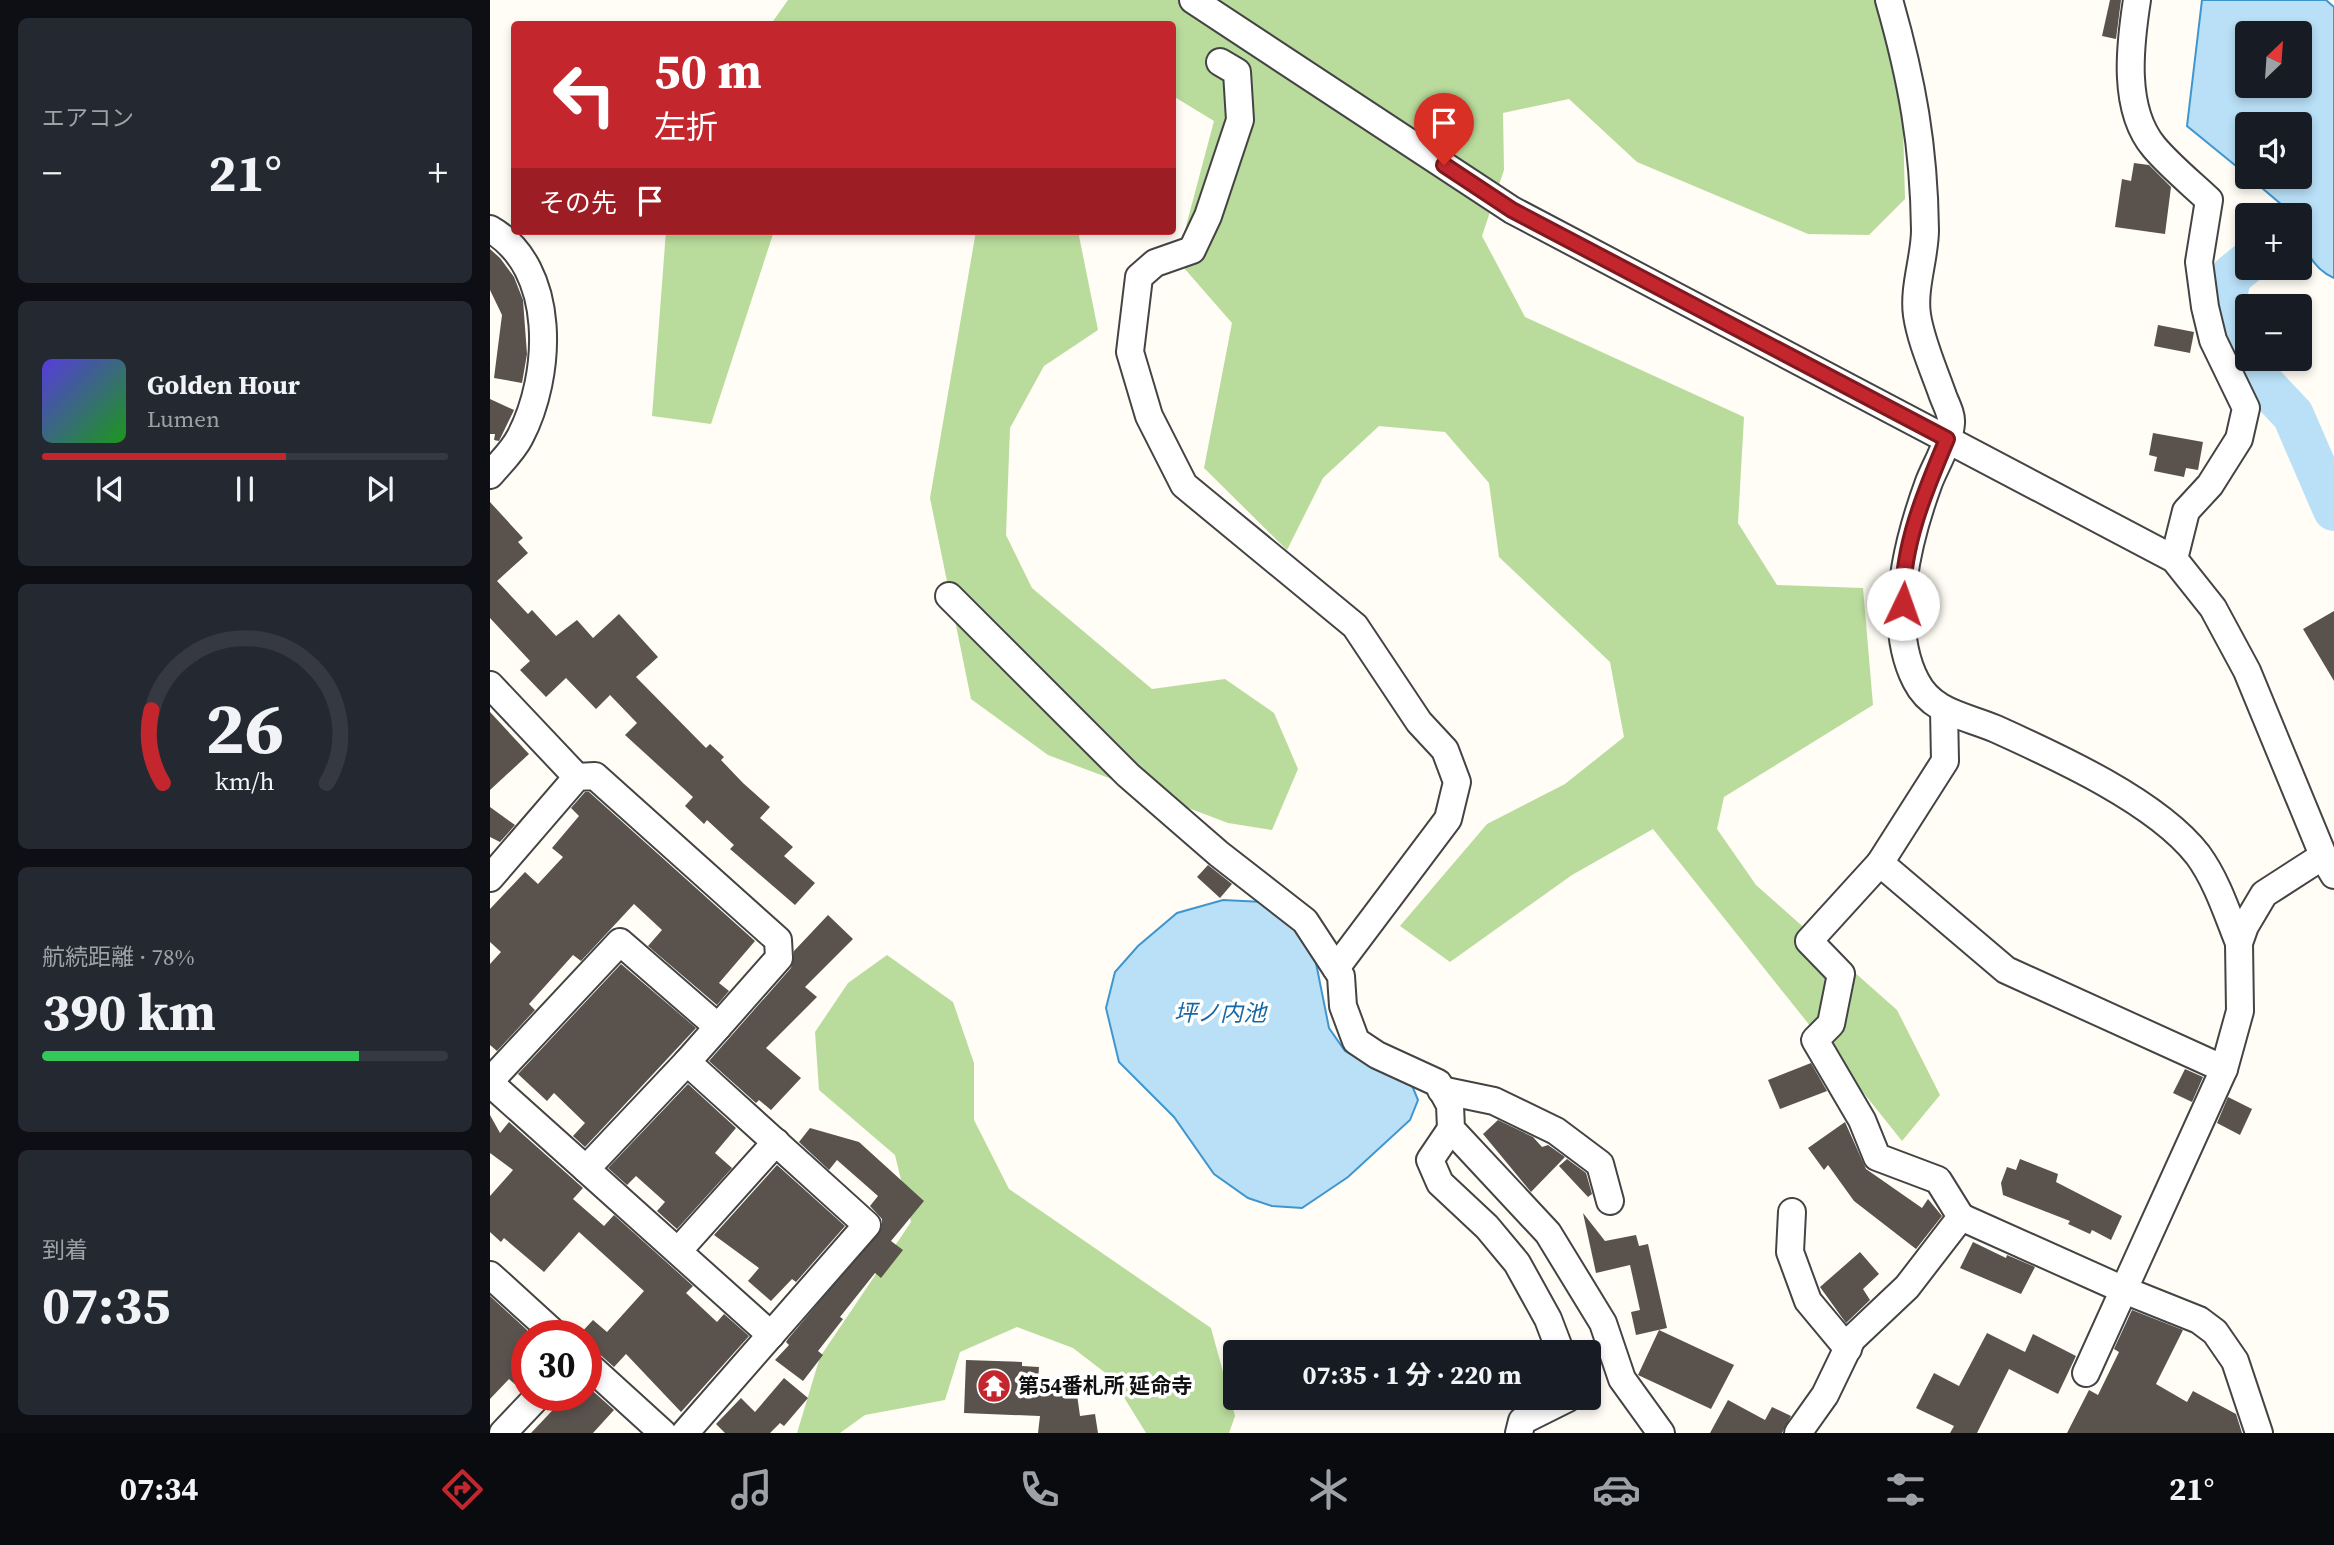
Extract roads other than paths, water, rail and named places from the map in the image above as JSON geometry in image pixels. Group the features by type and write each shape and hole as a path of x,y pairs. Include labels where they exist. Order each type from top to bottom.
{"street":[{"path":"1193,0 1512,210 2174,559 2213,608 2247,671 2329,865 2264,894 2245,926 2239,943"},
{"path":"1889,0 1907,61 1924,164 1925,237 1916,313 1952,422 1914,528 1902,581 1905,650 1928,700 1944,710 1995,729 2085,774 2144,807 2176,831 2199,856 2216,887 2239,943 2241,1010 2224,1069 2086,1373"},
{"path":"2137,0 2131,70 2135,111 2152,146 2209,200 2199,262 2205,307 2213,340 2246,408 2239,439 2210,485 2186,511 2174,559"},
{"path":"1220,62 1237,72 1240,120 1208,216 1192,250 1155,263 1139,277 1130,352 1149,416 1184,485 1355,626 1419,722 1445,750 1457,782 1448,819 1336,968"},
{"path":"490,229 509,240 533,281 543,328 541,383 519,439 490,475"},
{"path":"949,596 1128,775 1219,854 1305,921 1341,976 1343,1006 1356,1041 1377,1055 1438,1083 1450,1105 1451,1129 1430,1160 1440,1183 1487,1227 1517,1263 1548,1319 1556,1340"},
{"path":"490,685 577,777"},
{"path":"1944,710 1945,761 1880,863 1810,941 1841,974 1831,1024 1815,1040 1862,1120 1877,1157 1938,1180 1961,1217 2124,1290 2199,1320 2215,1332 2235,1361 2259,1433"},
{"path":"490,878 577,777 595,776 778,940 779,958 586,1170"},
{"path":"1880,863 2006,970 2224,1069"},
{"path":"718,1027 620,942 490,1082 771,1335"},
{"path":"685,1433 867,1224 687,1062"},
{"path":"1441,1090 1494,1101 1556,1131 1600,1164 1610,1201"},
{"path":"1451,1129 1548,1233 1603,1323 1622,1379 1661,1433"},
{"path":"678,1251 776,1142"},
{"path":"1792,1212 1790,1252 1808,1301 1848,1349"},
{"path":"1798,1433 1825,1395 1852,1339 1907,1287 1961,1217"},
{"path":"490,1275 540,1320"},
{"path":"602,1378 663,1433"},
{"path":"1519,1433 1522,1421 1544,1410"},
{"path":"503,1433 524,1411"}],"water":[{"path":"2202,0 2326,0 2334,7 2334,278 2312,260 2312,203 2280,203 2263,189 2312,189 2312,112 2235,112 2235,165 2187,126"},
{"name":"坪ノ内池","path":"1223,900 1263,902 1298,930 1314,953 1329,1028 1345,1051 1411,1083 1418,1100 1410,1120 1348,1177 1302,1208 1272,1206 1248,1198 1214,1174 1174,1117 1119,1062 1106,1008 1115,972 1138,946 1177,913"}],"waterway":[{"path":"2235,273 2231,276 2221,313 2246,365 2293,415 2334,510"}],"place":[{"name":"第54番札所 延命寺","path":"994,1386"}]}
